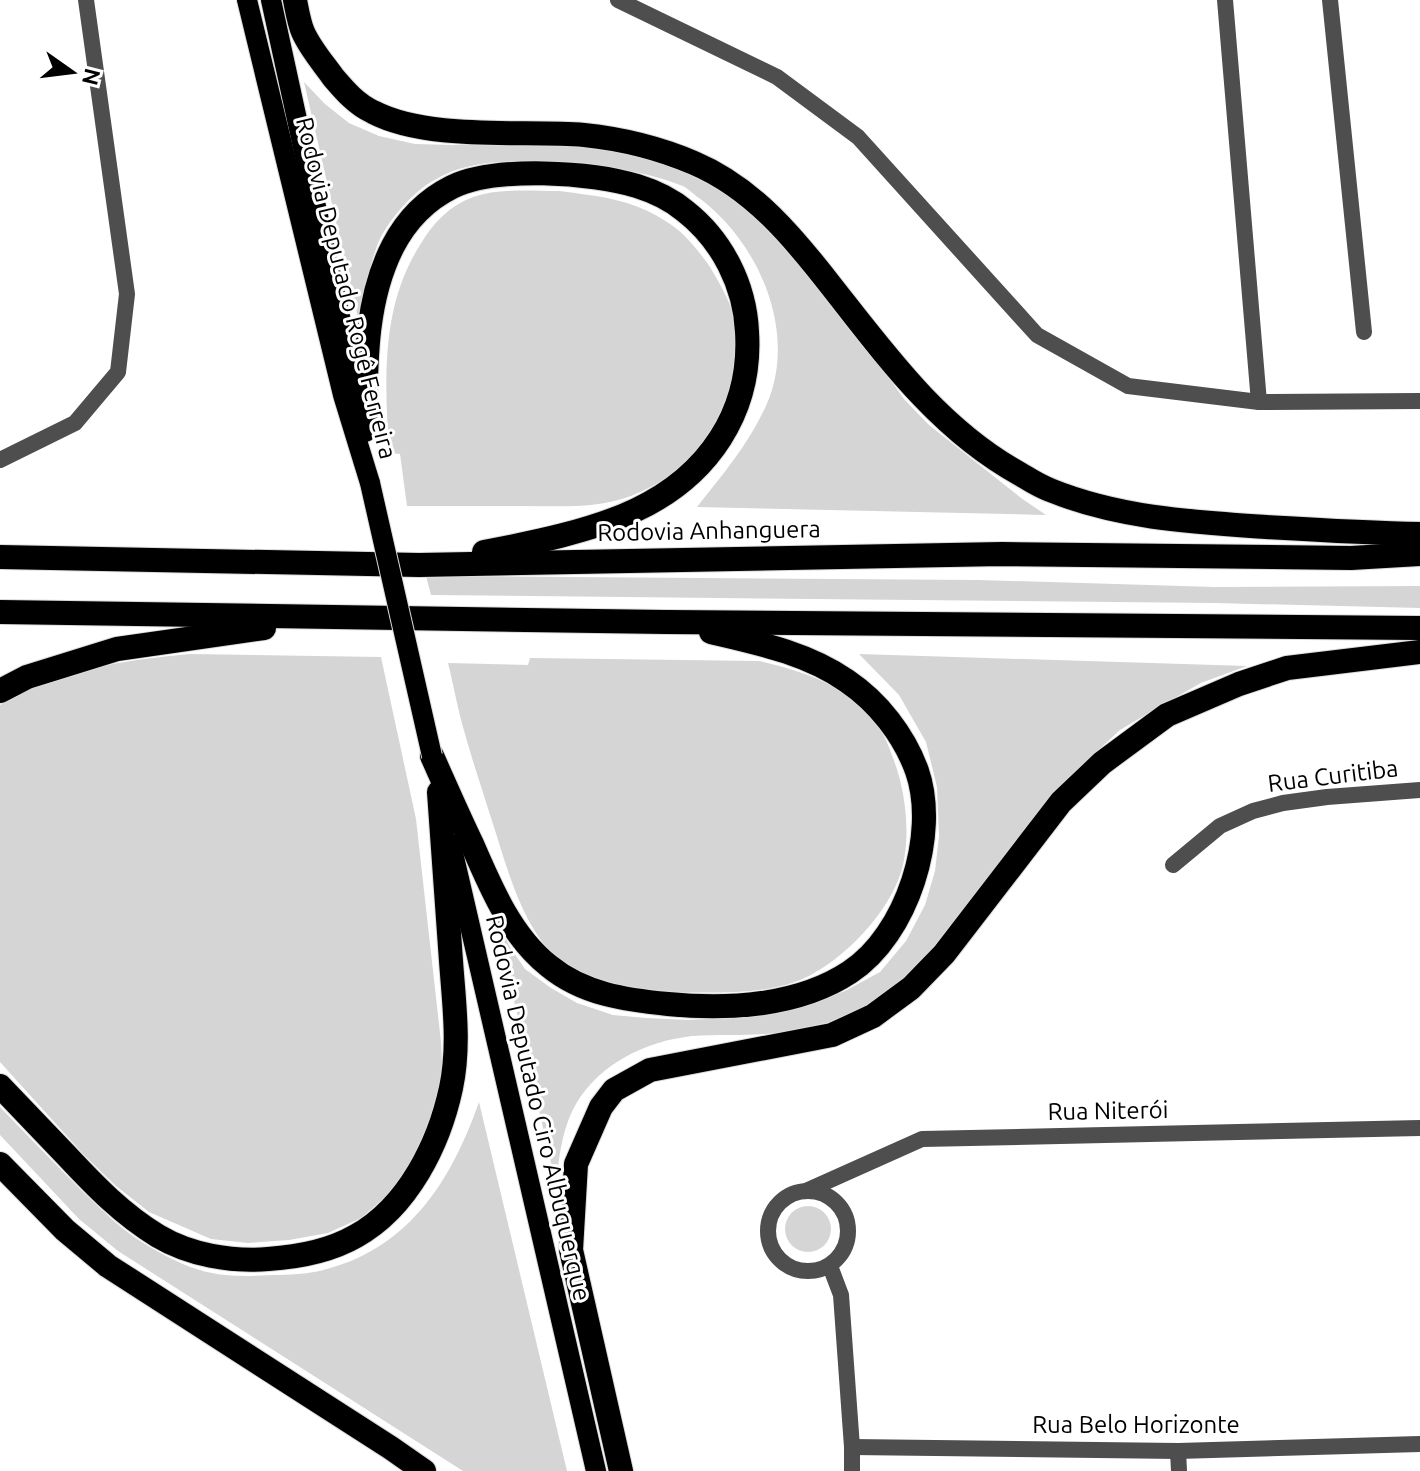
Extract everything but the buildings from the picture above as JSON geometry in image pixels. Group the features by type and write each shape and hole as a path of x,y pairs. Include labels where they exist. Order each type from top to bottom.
{"highway":[{"path":"295,0 303,32 324,64 348,95 373,112 406,124 445,130 585,135 643,144 696,164 739,188 811,260 904,378 939,414 975,446 1047,489 1131,514 1183,521 1420,534"},
{"path":"365,430 366,349 374,303 391,249 412,217 430,200 464,183 499,174 522,173 604,179 637,186 683,209 701,225 717,244 741,293 748,342 747,369 741,395 721,438 692,473 636,510 608,521 516,546 419,565"},
{"name":"Rodovia Anhanguera","path":"0,557 419,565 1002,554 1351,558 1420,554"},
{"path":"0,612 666,622 1420,628"},
{"path":"0,691 27,677 117,649 334,617"},
{"path":"432,756 493,892 507,916 535,953 569,980 598,992 628,999 715,1006 785,998 814,990 853,971 870,956 900,913 910,891 922,841 923,805 917,771 898,733 873,702 847,681 816,664 773,646 666,622"},
{"path":"621,1471 571,1250 576,1164 601,1107 614,1090 650,1070 832,1035 873,1016 911,988 944,954 1061,802 1102,763 1167,715 1239,684 1287,668 1420,652"},
{"path":"0,1086 111,1202 160,1237 182,1247 236,1259 282,1258 312,1253 356,1236 391,1208 424,1163 436,1137 452,1085 456,1030 439,792"},
{"path":"0,1164 65,1230 108,1266 424,1471"}],"main road":[{"name":"Rodovia Deputado Rogê Ferreira","path":"247,0 343,395 370,483"},
{"name":"Rodovia Deputado Rogê Ferreira","path":"271,0 365,430 370,483"},
{"name":"Rodovia Deputado Ciro Albuquerque","path":"370,483 596,1471"}],"street":[{"path":"0,460 75,423 118,372 127,294 86,0"},
{"path":"618,0 777,77 858,137 1037,335 1128,386 1259,402 1420,401"},
{"path":"1225,0 1259,402"},
{"path":"1330,0 1364,332"},
{"name":"Rua Curitiba","path":"1173,865 1220,826 1253,811 1327,797 1420,790"},
{"name":"Rua Niterói","path":"808,1190 922,1139 1420,1128"},
{"path":"808,1190 823,1193 836,1201 845,1213 849,1227 841,1255 830,1266 816,1271 801,1271 787,1265 776,1255 769,1242 768,1227 772,1212 781,1201 794,1193 808,1190"},
{"path":"830,1266 841,1295 852,1471"},
{"name":"Rua Belo Horizonte","path":"852,1447 1178,1451 1420,1444"},
{"path":"1178,1451 1179,1471"}],"shaded area":[{"path":"304,82 349,123 379,136 415,144 588,146 664,161 725,192 757,218 786,250 875,358 904,399 929,425 1046,515 697,507 756,426 770,396 777,369 778,342 766,287 738,237 720,216 688,189 652,176 590,165 528,162 478,164 446,174 415,194 386,228 371,264 359,322"},
{"path":"559,191 632,205 659,217 678,230 710,267 732,311 736,343 733,377 717,425 702,448 674,473 618,500 564,506 407,506 400,454 389,453 387,373 392,320 407,269 430,229 449,210 464,201 494,192"},
{"path":"426,576 979,580 1215,587 1420,586 1420,608 431,595"},
{"path":"190,654 381,657 416,819 443,1079 432,1121 417,1158 392,1191 361,1218 328,1233 248,1243 211,1239 149,1212 84,1155 0,1062 0,705 68,675 140,660"},
{"path":"859,654 1247,666 1201,683 1120,730 1093,755 938,948 906,980 869,1007 839,1020 781,1032 675,1039 642,1049 611,1066 586,1090 571,1113 562,1143 556,1185 495,917 525,969 577,1003 613,1015 688,1020 758,1016 790,1010 845,991 880,972 906,941 925,905 935,871 939,836 937,787 926,742 899,695"},
{"path":"530,658 759,661 806,674 851,698 864,708 882,733 899,776 905,807 904,860 899,878 878,915 830,963 795,982 767,989 720,992 644,990 611,985 567,967 543,943 516,893 468,745 448,663 528,665"},
{"path":"479,1102 567,1471 463,1471 118,1251 79,1219 0,1135 0,1107 114,1221 137,1239 177,1262 227,1275 293,1274 320,1271 356,1259 404,1227 441,1183 456,1157"},
{"path":"808,1206 824,1213 831,1229 824,1245 808,1252 792,1245 785,1229 792,1213"}]}
